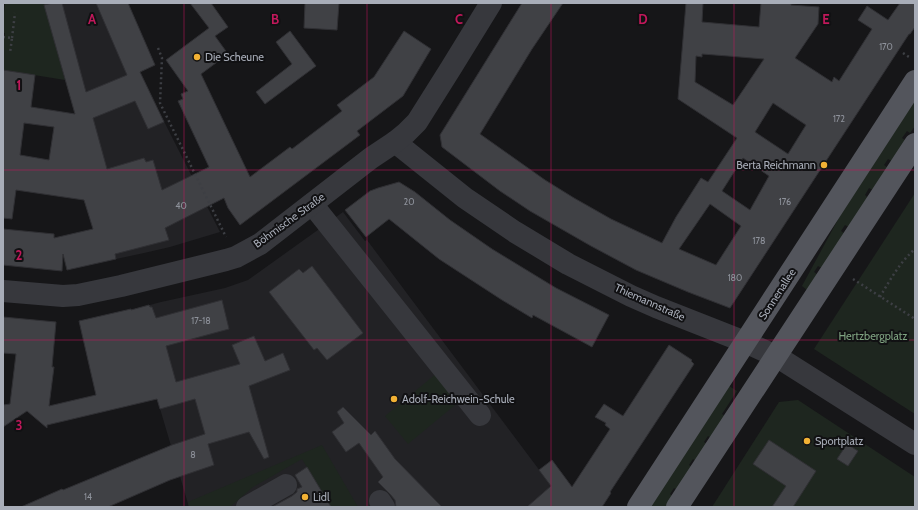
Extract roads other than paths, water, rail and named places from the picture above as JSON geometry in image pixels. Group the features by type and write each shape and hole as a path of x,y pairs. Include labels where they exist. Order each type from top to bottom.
{"main road":[{"name":"Sonnenallee","path":"638,507 915,80"},
{"path":"677,507 915,144"}],"street":[{"name":"Böhmische Straße","path":"3,291 63,296 78,295 226,260 236,257 260,244 371,158 395,142 417,122 491,3"},
{"name":"Thiemannstraße","path":"395,142 465,198 515,232 568,264 656,307 746,342 776,356 915,444"},
{"path":"312,204 480,415"},
{"path":"247,507 286,485"}],"place":[{"name":"Die Scheune","path":"197,57"},
{"name":"Berta Reichmann","path":"824,165"},
{"name":"Adolf-Reichwein-Schule","path":"394,399"},
{"name":"Sportplatz","path":"807,441"},
{"name":"Lidl","path":"305,497"}],"park label":[{"name":"Hertzbergplatz","path":"873,336"}]}
